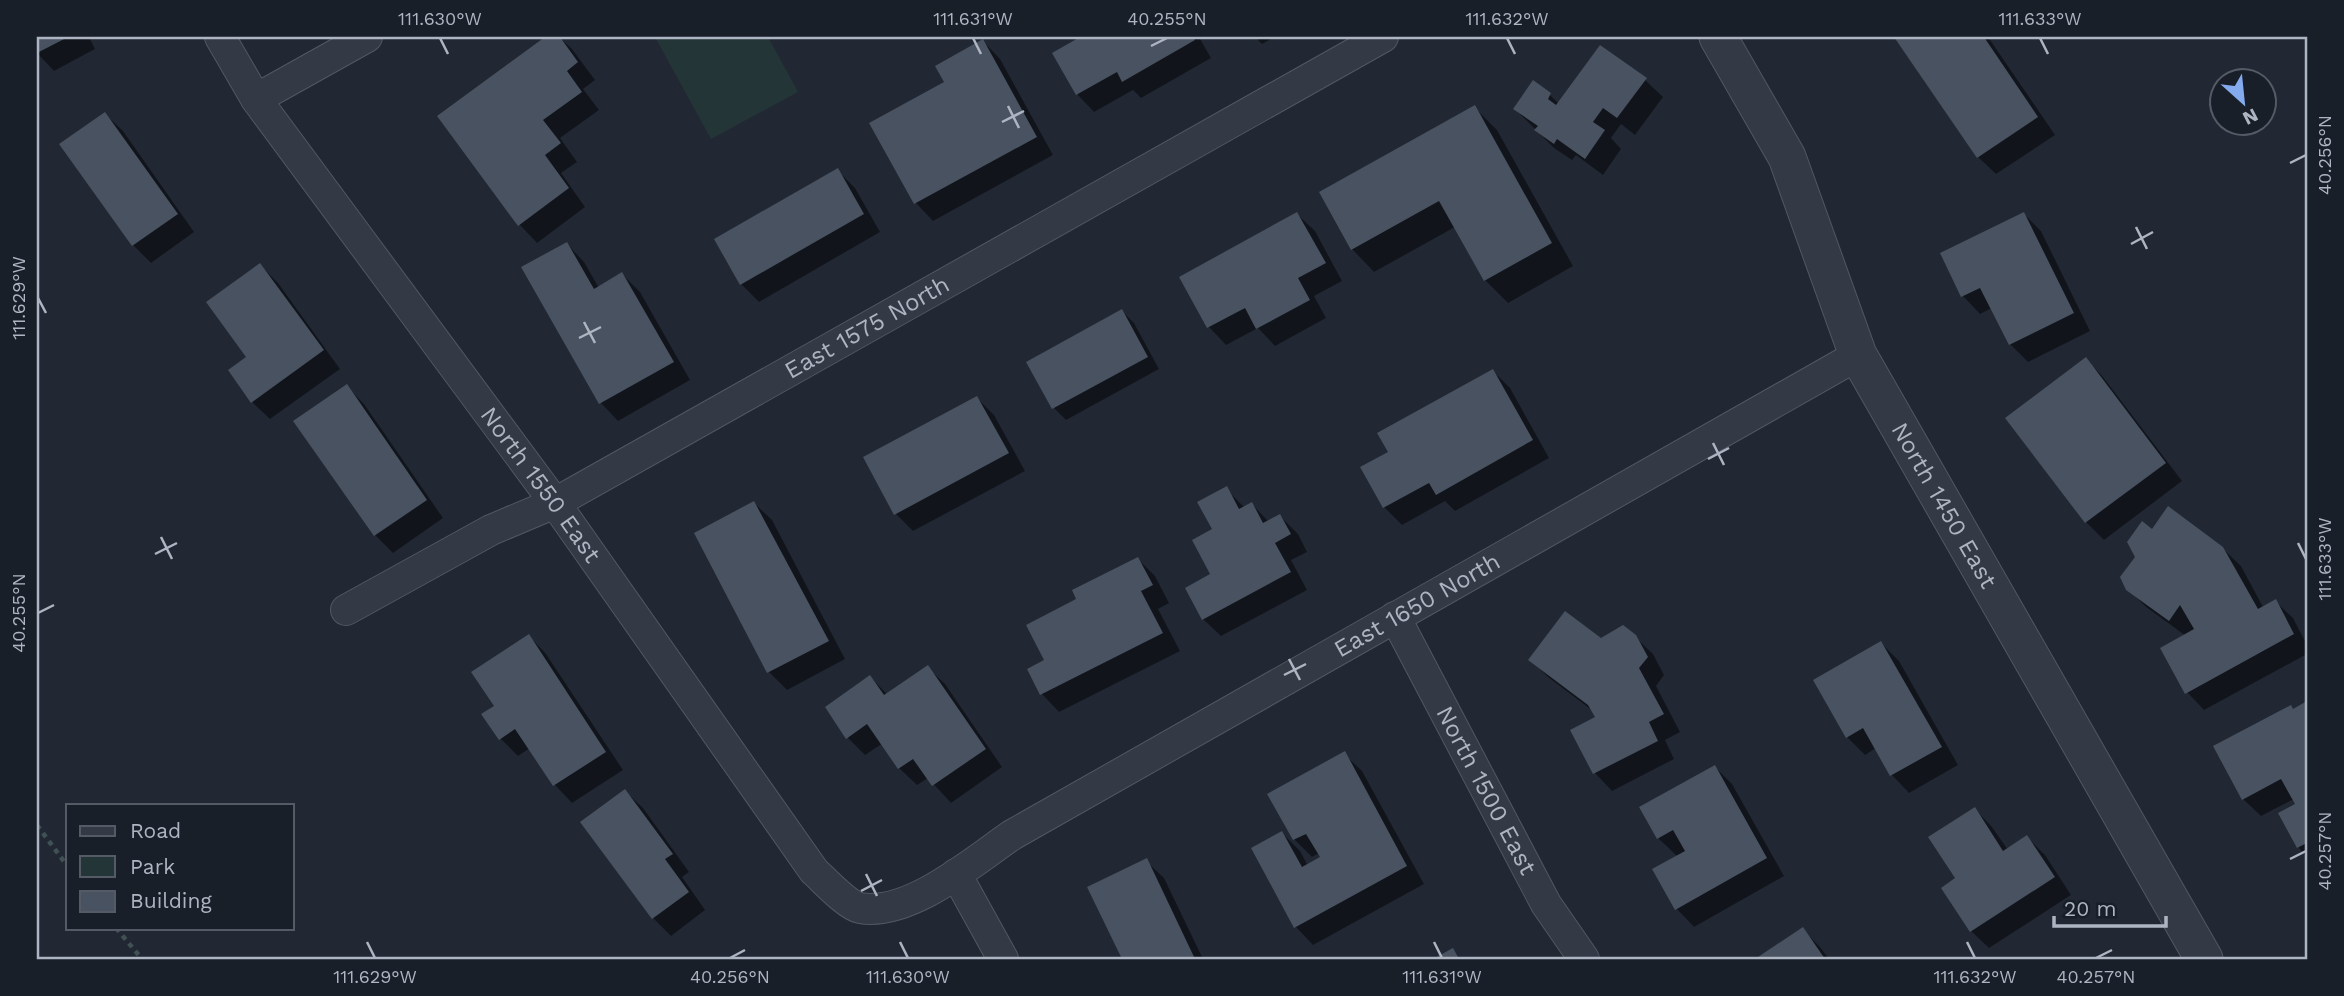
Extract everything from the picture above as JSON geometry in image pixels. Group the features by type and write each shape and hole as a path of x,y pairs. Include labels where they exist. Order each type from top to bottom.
{"street":[{"name":"North 1550 East","path":"220,37 256,99 555,503 814,871 858,908 879,908"},
{"path":"256,99 366,37"},
{"name":"East 1575 North","path":"346,610 491,530 555,503 1383,37"},
{"name":"North 1450 East","path":"1718,37 1787,157 1857,355 2204,959"},
{"name":"East 1650 North","path":"879,908 907,902 956,874 1012,835 1857,355"},
{"name":"North 1500 East","path":"1395,617 1546,904 1584,959"},
{"path":"956,874 1003,959"}],"path":[{"path":"37,825 66,864"},
{"path":"118,930 142,959"}],"green space":[{"path":"655,37 768,37 798,92 711,139"}],"building":[{"path":"37,37 68,37 37,53"},
{"path":"545,37 560,37 578,62 567,71 582,92 543,120 561,143 545,155 569,188 518,226 437,116"},
{"path":"1080,37 1193,37 1195,40 1122,82 1117,72 1076,95 1052,53"},
{"path":"1894,37 1984,37 2038,117 1977,158"},
{"path":"983,39 1037,137 914,204 869,123 944,82 935,66"},
{"path":"1600,45 1647,78 1617,118 1603,108 1593,122 1605,130 1585,159 1557,139 1554,144 1534,130 1538,126 1513,109 1533,80 1551,93 1548,99 1556,105"},
{"path":"1475,105 1552,243 1484,281 1439,201 1351,250 1319,192"},
{"path":"105,112 178,214 132,246 59,144"},
{"path":"838,168 864,214 740,285 714,239"},
{"path":"1297,212 1326,263 1298,278 1310,300 1256,329 1245,308 1207,328 1179,277"},
{"path":"2024,212 2074,313 2009,345 1980,288 1961,297 1940,253"},
{"path":"567,242 594,289 622,272 674,362 599,404 521,267"},
{"path":"260,263 324,350 251,403 228,370 246,357 206,302"},
{"path":"1122,309 1148,357 1052,409 1026,362"},
{"path":"2086,357 2166,463 2085,523 2005,418"},
{"path":"1493,369 1533,440 1436,495 1429,483 1383,508 1360,467 1388,452 1377,433"},
{"path":"347,384 427,500 374,536 293,421"},
{"path":"977,396 1009,453 894,515 863,457"},
{"path":"1227,486 1239,509 1252,502 1263,523 1280,514 1291,534 1275,543 1291,572 1202,620 1185,588 1210,574 1192,540 1212,529 1197,502"},
{"path":"754,501 829,641 767,673 694,533"},
{"path":"2168,506 2223,547 2258,609 2276,599 2294,634 2185,694 2160,648 2194,629 2180,605 2169,621 2126,590 2120,577 2135,557 2127,542 2142,521 2152,529"},
{"path":"1138,557 1153,585 1141,591 1163,633 1040,695 1027,669 1044,660 1026,625 1076,599 1072,590"},
{"path":"1565,611 1601,638 1623,625 1636,635 1648,657 1639,668 1664,714 1649,722 1658,741 1593,774 1570,730 1595,717 1588,705 1528,660"},
{"path":"529,634 606,752 553,786 515,729 499,740 481,714 494,706 471,672"},
{"path":"1881,641 1942,747 1890,776 1863,728 1846,738 1813,680"},
{"path":"928,665 986,749 932,786 913,759 898,769 867,724 846,739 825,707 870,675 884,695"},
{"path":"2307,701 2307,843 2297,848 2278,813 2295,804 2281,779 2242,800 2213,746 2291,705 2293,709"},
{"path":"1345,751 1407,866 1294,928 1251,848 1282,831 1302,867 1320,857 1306,834 1293,840 1267,794"},
{"path":"1715,765 1767,858 1675,910 1652,869 1685,851 1673,830 1657,839 1639,807"},
{"path":"625,789 673,854 665,859 689,892 652,919 580,822"},
{"path":"1975,807 2003,851 2027,835 2055,877 1970,932 1941,888 1955,878 1928,837"},
{"path":"1147,858 1195,959 1122,959 1087,887"},
{"path":"1803,927 1825,959 1755,959"},
{"path":"1453,948 1459,959 1433,959"}]}
